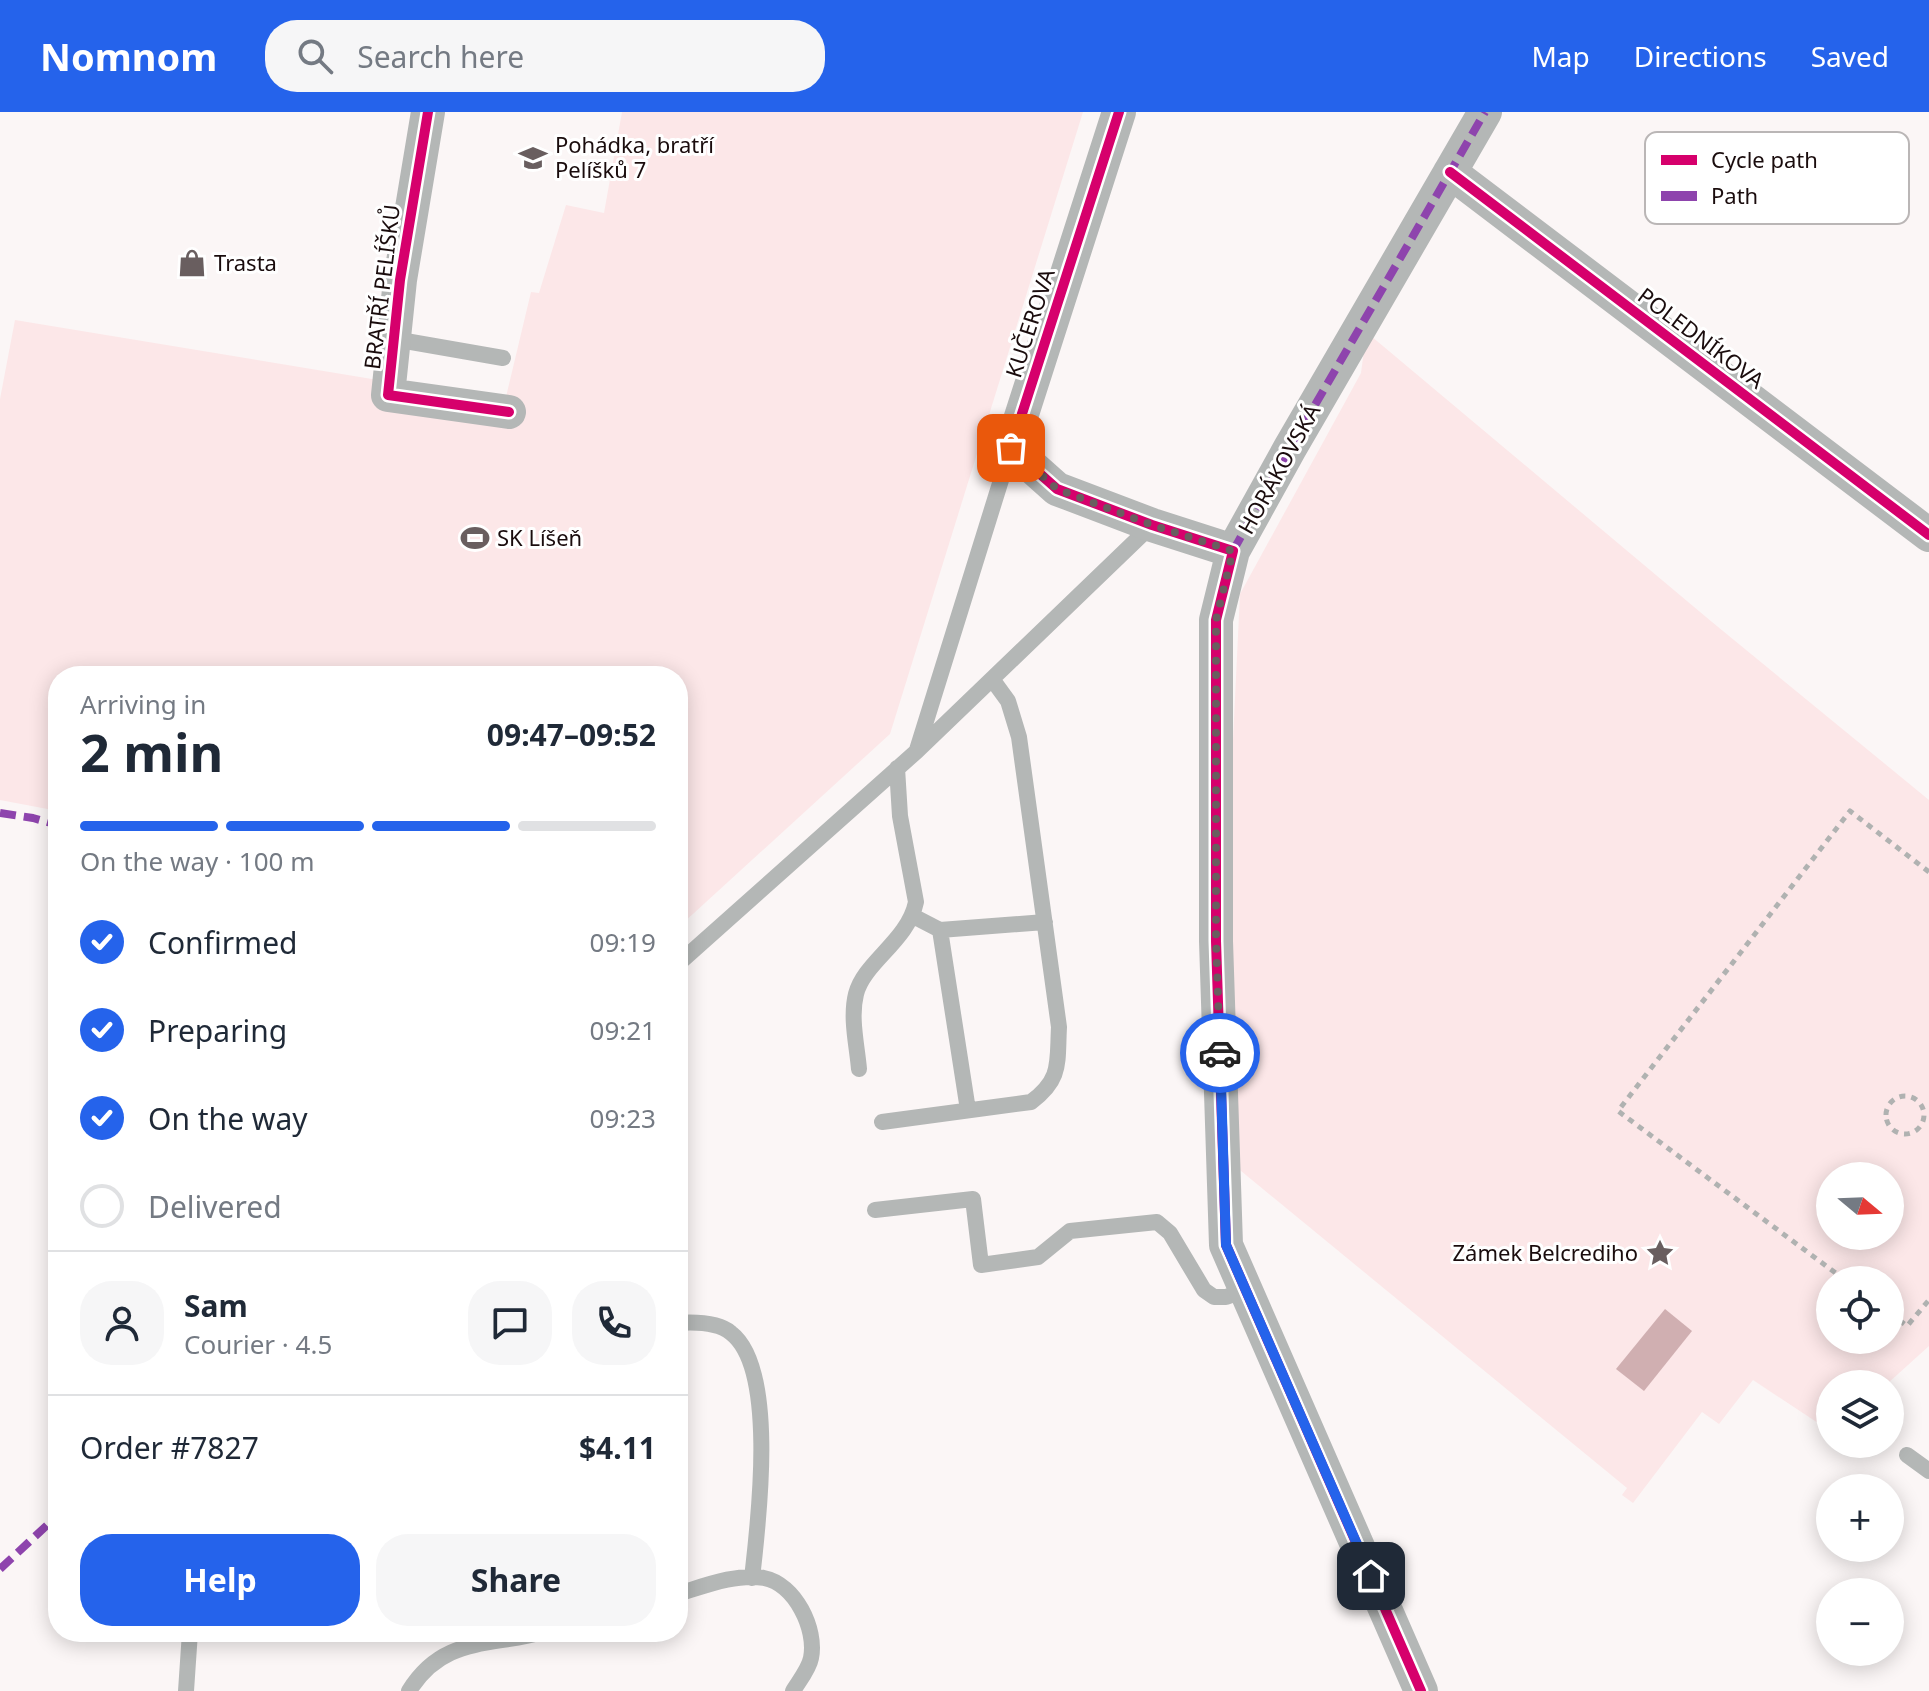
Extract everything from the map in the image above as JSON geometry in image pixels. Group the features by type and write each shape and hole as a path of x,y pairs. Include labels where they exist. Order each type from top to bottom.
{"street":[{"name":"BRATŘÍ PELÍŠKŮ","path":"428,112 400,280 388,395 509,412"},
{"name":"KUČEROVA","path":"1011,448 1119,112"},
{"name":"HORÁKOVSKÁ","path":"1421,1691 1226,1245 1216,941 1216,620 1233,551 1485,112"},
{"name":"POLEDNÍKOVA","path":"1450,172 1929,535"},
{"path":"1011,448 1057,489 1233,551"}],"lane":[{"path":"394,339 503,358"},
{"path":"917,751 1011,448"},
{"path":"688,955 917,751 1152,525"},
{"path":"882,1122 1031,1102 1048,1089 1057,1070 1059,1027 1019,737 1008,701 992,679"},
{"path":"859,1069 853,1012 856,991 913,916 916,902 900,816 897,768"},
{"path":"913,916 940,930 1045,922"},
{"path":"940,930 968,1110"},
{"path":"875,1210 973,1199 981,1265 1038,1257 1070,1231 1157,1222 1170,1233 1204,1290 1214,1297 1226,1297 1246,1290"},
{"path":"688,1324 716,1326 731,1333 742,1346 756,1379 763,1479 752,1578"},
{"path":"1907,1455 1929,1471"},
{"path":"688,1592 752,1578 767,1578 789,1590 804,1614 813,1643 811,1662 793,1691"},
{"path":"186,1691 189,1642"},
{"path":"409,1691 430,1663 468,1642"}],"path":[{"path":"1826,1266 1618,1111 1850,811 1929,872"},
{"path":"1894,1098 1914,1099 1921,1105 1924,1113 1920,1128 1903,1133 1892,1129 1885,1119 1887,1107 1894,1098"},
{"path":"1920,1128 1929,1135"},
{"path":"1904,1324 1907,1326 1929,1300"}],"shaded area":[{"name":"SK Líšeň","path":"622,112 1083,112 890,734 688,919 688,666 48,666 48,809 0,800 0,399 15,320 505,401 531,292 539,293 566,205 604,213"},
{"path":"1371,336 1929,800 1929,1346 1902,1370 1816,1370 1816,1422 1753,1380 1719,1424 1702,1412 1633,1503 1622,1495 1627,1488 1235,1166 1227,865 1240,594 1361,373 1365,343"},
{"path":"1665,1309 1692,1331 1644,1391 1616,1369"}],"marked path":[{"path":"1233,551 1485,112"},
{"path":"0,813 48,822"},
{"path":"0,1569 48,1524"}],"cycle path":[{"path":"428,112 400,280 388,395 509,412"},
{"path":"1119,112 1011,448 1057,489 1233,551 1216,620 1216,941 1226,1245 1421,1691"},
{"path":"1450,172 1929,535"}],"way so far":[{"path":"1011,448 1057,489 1233,551 1216,620 1216,941 1220,1053"}],"place":[{"name":"Pohádka, bratří Pelíšků 7","path":"533,158"},
{"name":"Trasta","path":"192,263"},
{"name":"SK Líšeň","path":"475,538"},
{"name":"Zámek Belcrediho","path":"1660,1253"}],"route":[{"path":"1220,1053 1226,1245 1371,1576"}]}
